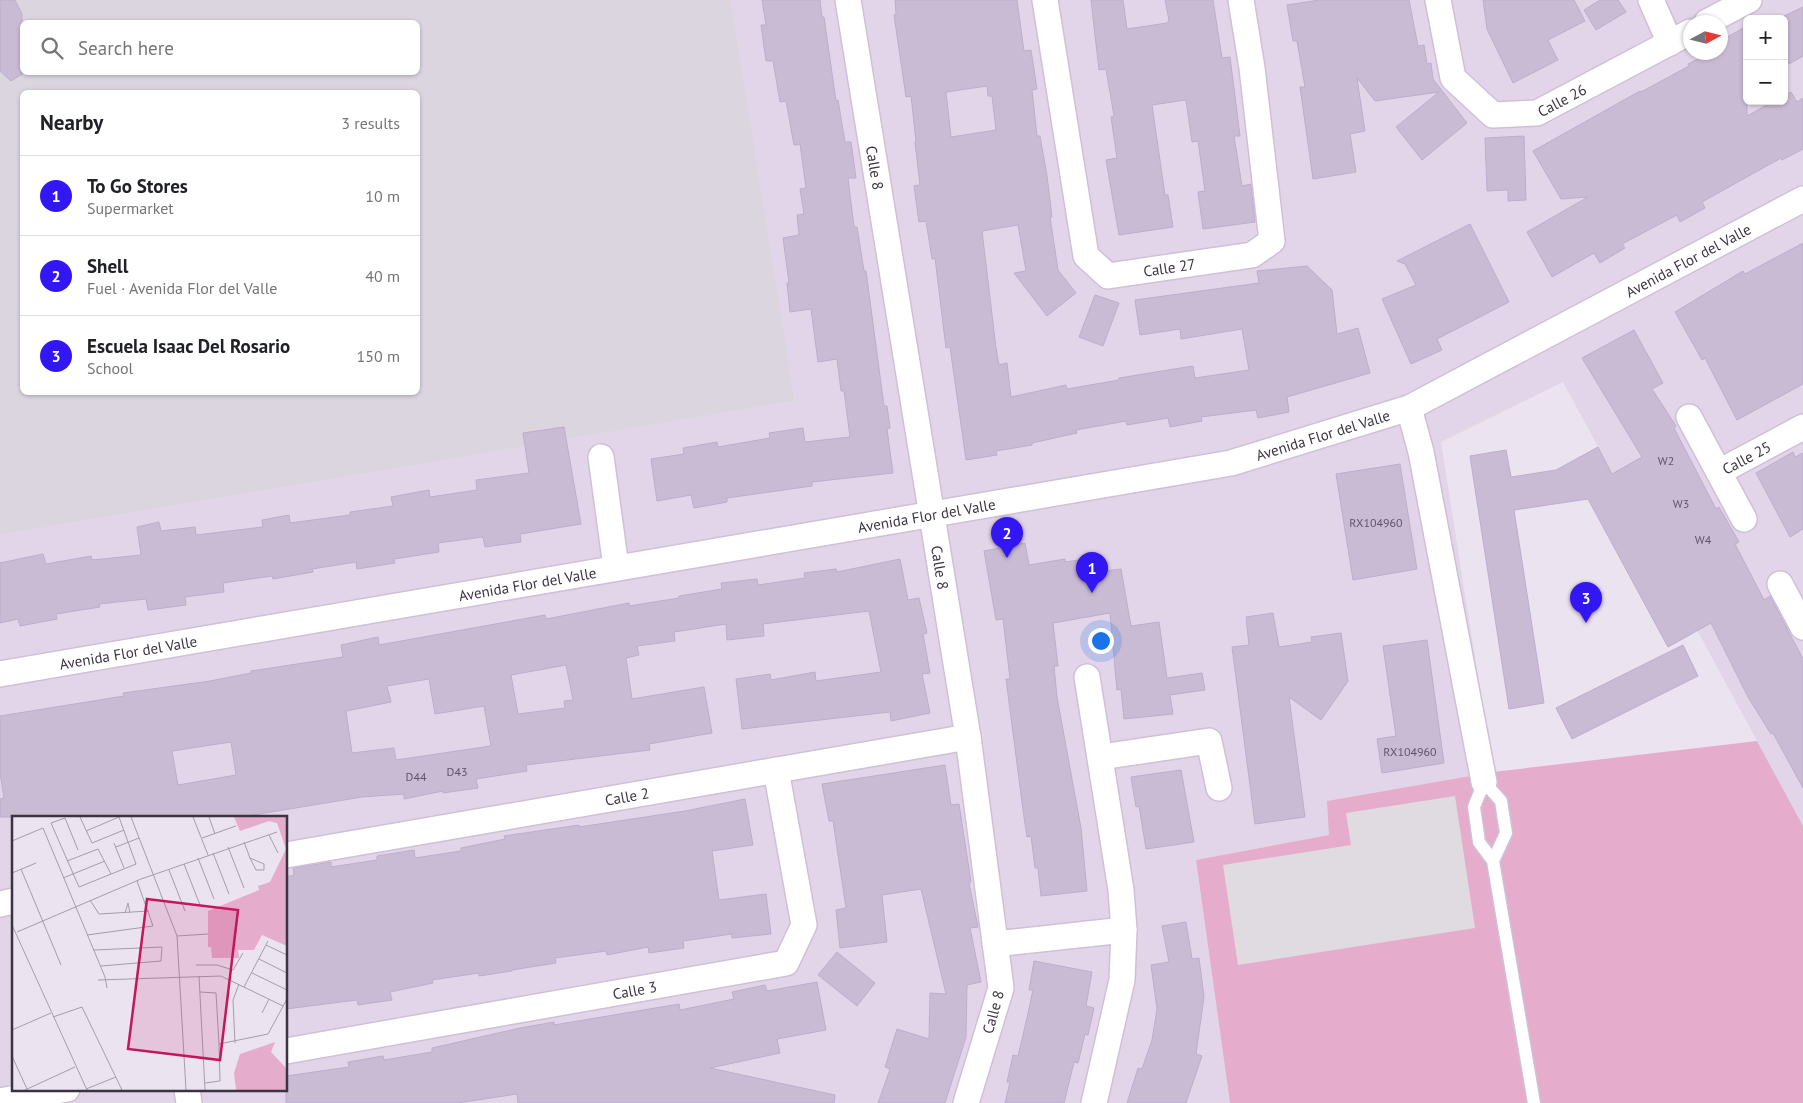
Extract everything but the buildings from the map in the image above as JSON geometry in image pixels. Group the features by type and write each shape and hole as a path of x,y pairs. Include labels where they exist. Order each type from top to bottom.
{"street":[{"name":"Calle 8","path":"848,0 968,737 1001,988 966,1103"},
{"name":"Calle 27","path":"1045,0 1086,256 1108,276 1252,254 1272,241 1252,68 1242,0"},
{"name":"Calle 26","path":"1438,0 1453,78 1493,115 1537,113 1680,37"},
{"path":"1651,0 1680,37"},
{"path":"1721,15 1749,0"},
{"name":"Avenida Flor del Valle","path":"0,674 1231,463 1409,408 1803,199"},
{"path":"1409,408 1422,452 1484,782"},
{"name":"Calle 25","path":"1689,417 1718,472 1803,427"},
{"path":"601,457 616,567"},
{"path":"1718,472 1744,519"},
{"path":"1780,584 1803,627"},
{"path":"1087,677 1121,890 1124,930 1122,980 1094,1103"},
{"name":"Calle 2","path":"288,855 968,737"},
{"path":"1101,757 1209,741 1219,788"},
{"name":"Calle 3","path":"288,1051 786,963 804,925 776,770"},
{"path":"996,944 1124,930"},
{"path":"0,1101 61,1090"},
{"path":"187,1090 190,1103"}],"lane":[{"path":"1493,861 1506,832 1501,801 1484,782 1474,808 1479,842 1493,861 1534,1103"}],"shaded area":[{"path":"0,0 731,0 795,401 0,535"},
{"path":"731,0 1803,0 1803,826 1563,382 1441,442 1493,772 1327,801 1330,835 1196,860 1230,1103 0,1103 0,535 795,401"},
{"path":"1757,741 1803,826 1803,1103 1230,1103 1196,860 1329,835 1327,801 1493,772"},
{"path":"1455,796 1475,928 1238,965 1223,865 1351,845 1346,813"}],"place":[{"name":"Shell","path":"1007,558"},
{"name":"To Go Stores","path":"1092,593"},
{"name":"Escuela Isaac Del Rosario","path":"1586,623"}]}
